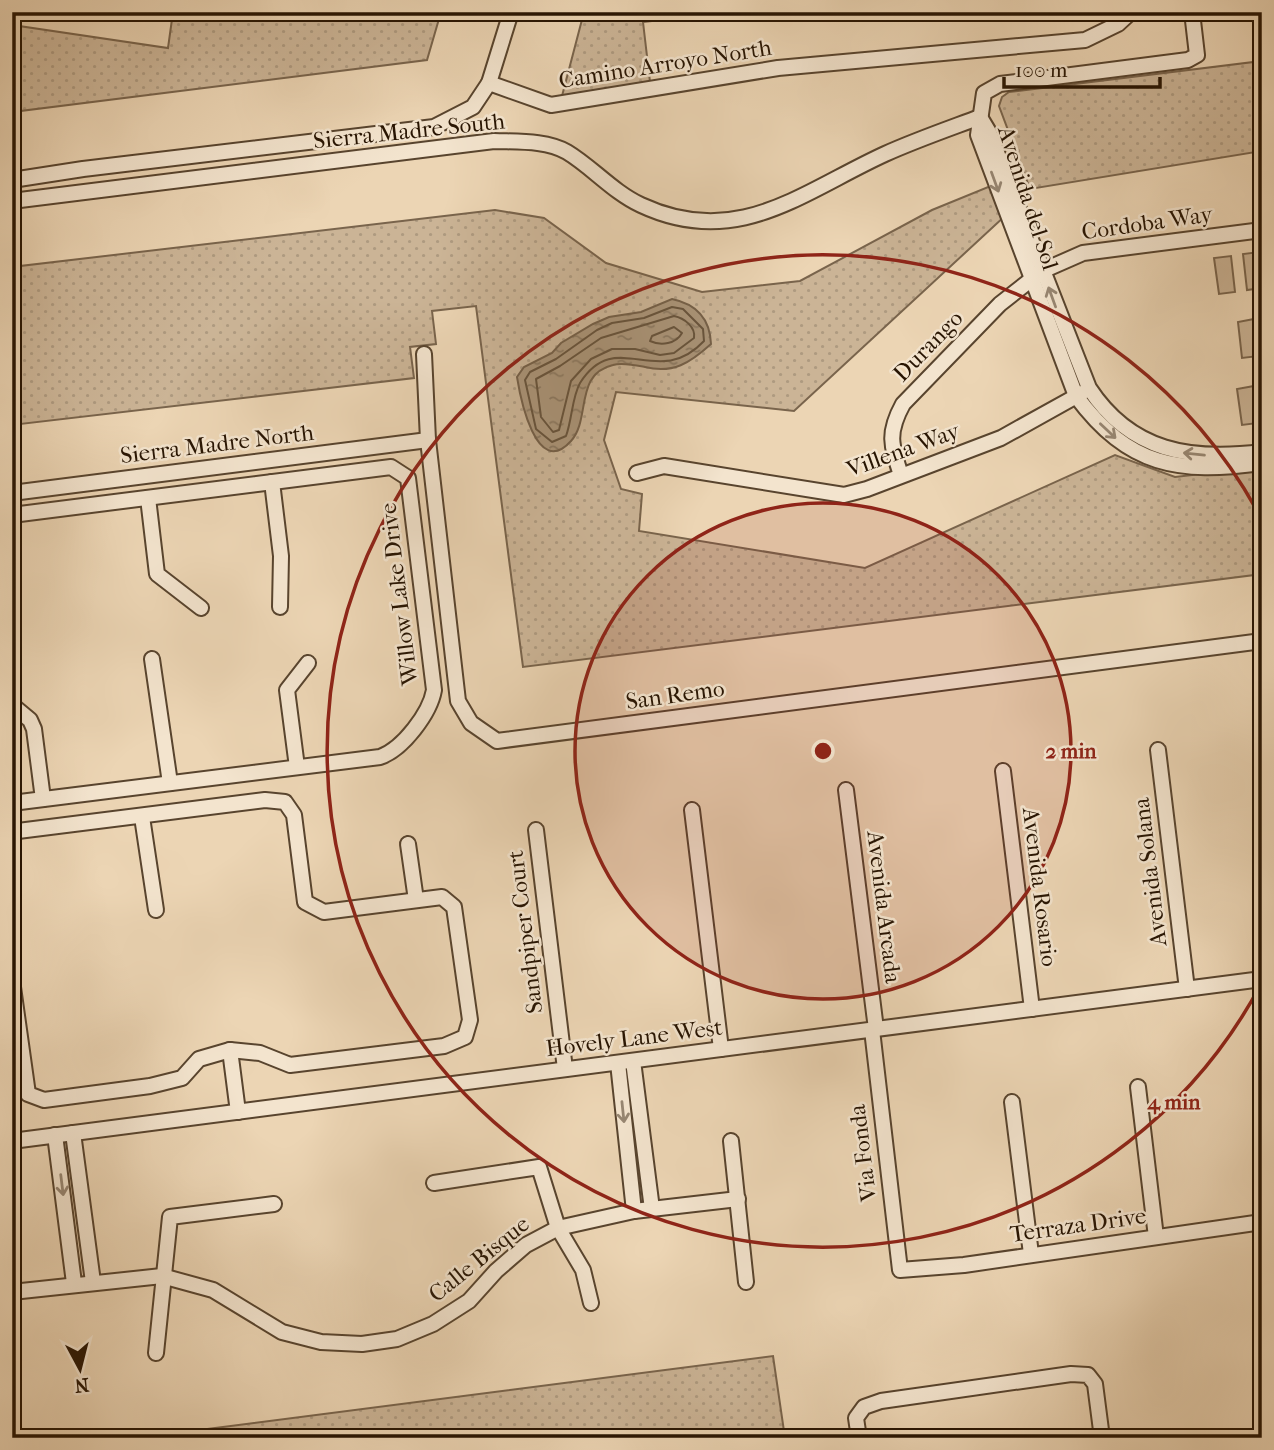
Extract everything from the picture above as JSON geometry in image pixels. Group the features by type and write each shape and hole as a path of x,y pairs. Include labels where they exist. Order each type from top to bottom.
{"street":[{"path":"12,180 435,127 473,107 489,83 511,12"},
{"name":"Camino Arroyo North","path":"489,83 551,105 778,68 1085,40 1118,24 1131,12"},
{"path":"979,117 984,93 1000,84 1188,60 1197,55 1192,12"},
{"name":"Sierra Madre South","path":"12,201 494,141 534,143 566,152 640,205 710,222 739,221 766,213 886,153 979,117"},
{"name":"Avenida del Sol","path":"979,117 989,131 1076,396 1088,414 1123,446 1157,463 1213,469 1262,463"},
{"name":"Cordoba Way","path":"1036,275 1083,253 1262,230"},
{"name":"Avenida del Sol","path":"1036,275 1089,388 1104,411 1129,431 1158,447 1191,455 1262,452"},
{"name":"Durango","path":"901,475 891,447 892,423 903,404 1000,304 1036,275"},
{"name":"San Remo","path":"424,354 428,440 458,701 471,723 497,741 1262,640"},
{"name":"Villena Way","path":"637,473 664,466 844,495 1002,438 1089,388"},
{"name":"Sierra Madre North","path":"12,493 428,440"},
{"name":"Willow Lake Drive","path":"12,515 391,467 408,478 434,690 432,702 389,754 12,803"},
{"path":"272,482 281,556 280,607"},
{"path":"148,498 157,574 201,608"},
{"path":"152,659 170,783"},
{"path":"297,767 287,690 308,663"},
{"path":"12,705 30,720 34,729 43,799"},
{"name":"Avenida Solana","path":"1158,750 1187,989"},
{"name":"Avenida Rosario","path":"1003,771 1032,1009"},
{"name":"Avenida Arcada","path":"846,790 874,1029"},
{"path":"12,835 18,831 265,800 285,802 294,815 306,902 324,912 442,897 454,907 470,1020 465,1037 444,1046 290,1065 260,1053 230,1050 200,1059 182,1078 150,1086 44,1100 28,1094 12,980"},
{"path":"691,810 721,1049"},
{"path":"142,817 156,910"},
{"name":"Sandpiper Court","path":"536,830 565,1069"},
{"path":"408,844 416,900"},
{"name":"Hovely Lane West","path":"12,1141 1262,979"},
{"name":"Via Fonda","path":"874,1029 900,1270"},
{"path":"230,1050 238,1112"},
{"path":"625,1062 646,1157 652,1209"},
{"path":"625,1062 628,1161 634,1211"},
{"path":"1138,1087 1156,1237"},
{"path":"1012,1102 1031,1254"},
{"path":"73,1133 93,1282"},
{"path":"55,1135 74,1283"},
{"path":"731,1141 746,1282"},
{"path":"628,1161 646,1157"},
{"path":"434,1182 539,1167 558,1227 583,1270 591,1303"},
{"name":"Calle Bisque","path":"12,1292 74,1283 162,1276 213,1290 282,1332 321,1342 362,1344 397,1339 433,1324 469,1301 496,1271 526,1245 558,1227 634,1211 738,1199"},
{"path":"156,1353 170,1217 274,1204"},
{"name":"Terraza Drive","path":"900,1270 964,1265 1262,1223"},
{"path":"68,1234 86,1231"},
{"path":"859,1438 856,1418 864,1407 881,1401 1071,1374 1088,1375 1095,1384 1102,1438"}],"shaded area":[{"path":"173,12 441,12 427,60 12,112 12,25 168,48"},
{"path":"584,12 732,12 643,22 650,82 562,96"},
{"path":"1262,61 1262,151 1030,189 999,106 1002,97 1009,92"},
{"path":"993,185 1006,215 794,411 616,392 604,440 621,489 642,494 639,531 865,568 1115,455 1175,477 1262,467 1262,574 523,667 476,306 432,311 436,344 410,347 414,378 12,425 12,267 495,210 544,218 606,263 702,292 800,281 932,210"},
{"path":"1259,252 1262,288 1247,290 1243,254"},
{"path":"1231,256 1235,292 1219,294 1214,258"},
{"path":"1254,319 1259,356 1242,358 1238,322"},
{"path":"1254,386 1258,423 1242,425 1237,389"},
{"path":"773,1356 785,1438 137,1438"}],"water":[{"path":"672,299 681,301 700,314 708,327 711,344 696,357 673,368 655,369 620,364 601,370 588,387 581,421 571,441 559,450 548,450 539,443 526,416 517,377 524,367 552,353 561,343 593,324 609,317 641,312"}]}
